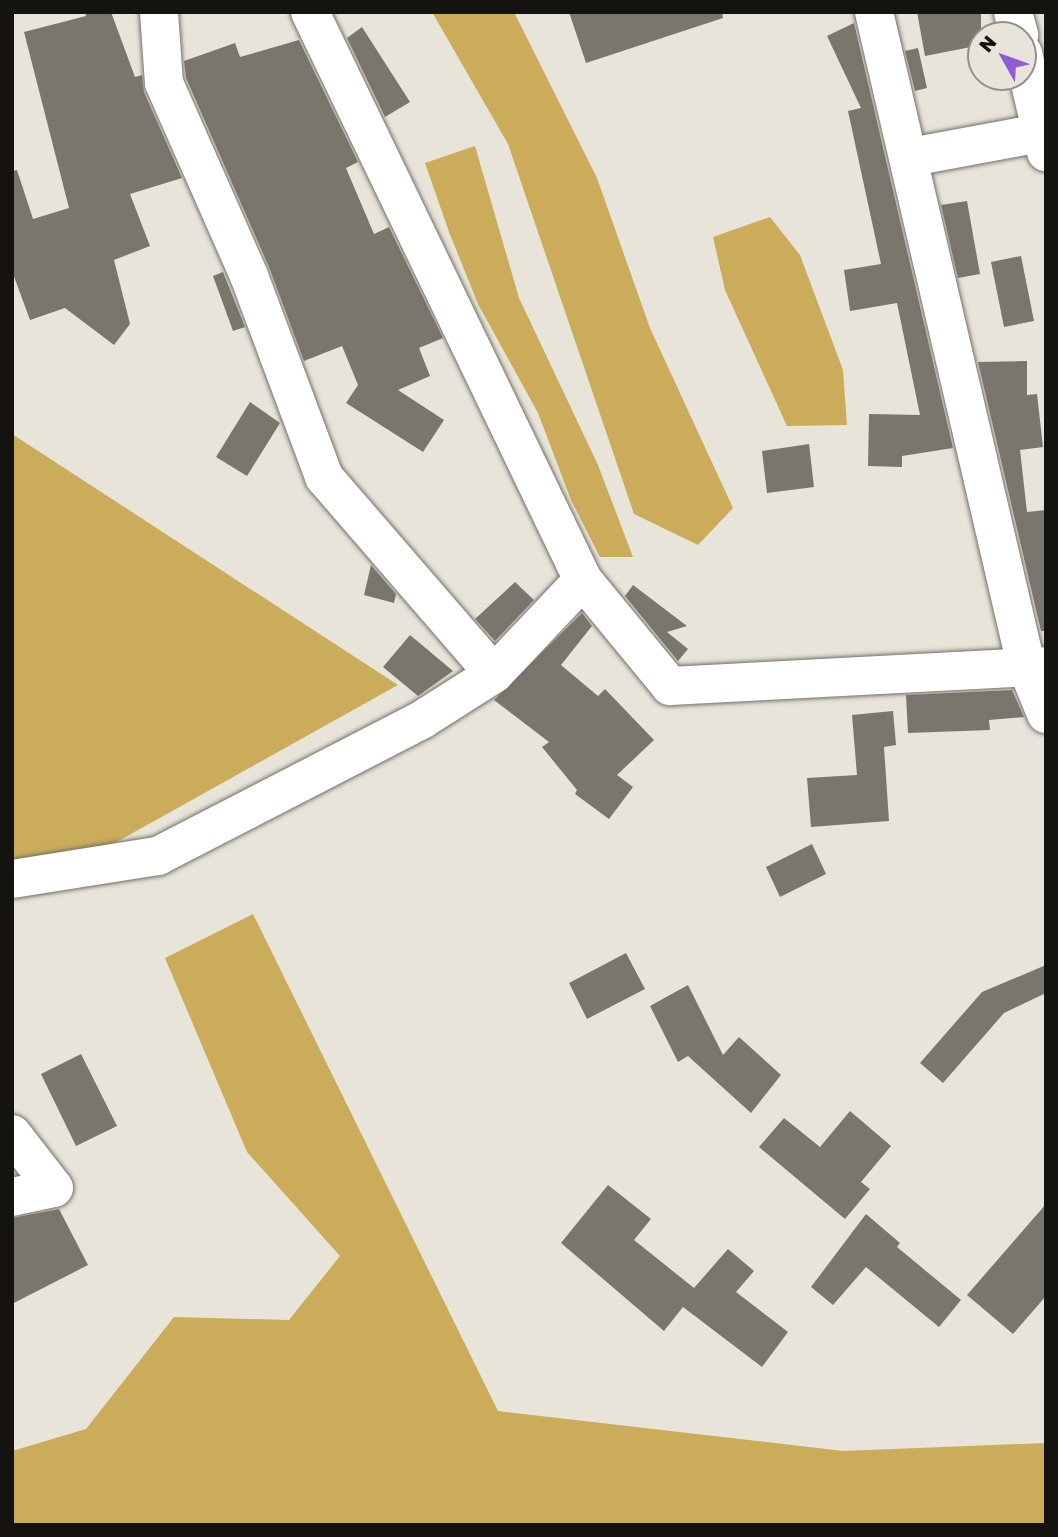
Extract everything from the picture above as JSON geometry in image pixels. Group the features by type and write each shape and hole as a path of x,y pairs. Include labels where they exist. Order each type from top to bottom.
{"street":[{"path":"159,12 164,83 249,276 324,477 494,674"},
{"path":"310,12 583,580 670,686 1036,666"},
{"path":"874,12 1046,714"},
{"path":"911,157 1044,139 1032,91"},
{"path":"12,879 158,856 424,719 494,674 583,580"},
{"path":"12,1134 54,1188 12,1196"}],"shaded area":[{"path":"432,12 514,12 597,178 650,328 733,508 698,545 634,514 508,144"},
{"path":"475,146 519,298 598,465 633,557 600,557 571,500 538,413 478,304 449,232 425,163"},
{"path":"770,217 800,255 843,370 847,425 787,426 725,290 713,237"},
{"path":"12,434 398,685 113,844 12,860"},
{"path":"253,914 498,1411 843,1451 1046,1443 1046,1525 12,1525 12,1451 86,1429 174,1317 289,1320 340,1256 247,1152 165,958"}],"building":[{"path":"85,12 111,12 135,77 142,75 144,92 182,178 130,194 150,246 114,260 130,324 114,345 65,308 30,320 12,271 12,171 17,170 33,219 69,208 24,32 86,16"},
{"path":"569,12 722,12 723,18 586,63"},
{"path":"917,12 981,12 981,21 967,21 967,48 925,56"},
{"path":"854,23 953,448 902,456 902,467 868,466 869,414 920,415 897,303 850,311 844,270 881,264 848,111 861,108 827,36"},
{"path":"362,27 410,102 385,117 347,38"},
{"path":"299,40 358,162 346,168 374,234 389,227 443,338 419,348 430,376 398,390 444,420 423,452 346,403 358,385 342,346 304,361 269,267 186,78 184,61 235,43 240,57"},
{"path":"918,48 927,88 915,91 905,51"},
{"path":"967,201 980,274 958,278 941,205"},
{"path":"1021,256 1034,321 1004,327 991,262"},
{"path":"223,272 245,327 233,331 213,276"},
{"path":"1027,361 1027,395 1037,394 1043,447 1020,450 1027,512 1046,510 1046,631 1041,631 978,362"},
{"path":"250,402 280,423 247,476 216,457"},
{"path":"809,444 814,487 767,493 762,451"},
{"path":"371,565 396,594 394,603 364,595"},
{"path":"515,582 534,600 495,641 475,619"},
{"path":"633,585 687,626 667,632 688,649 678,661 625,596"},
{"path":"582,613 592,626 561,665 598,696 605,689 654,740 617,775 633,787 609,819 575,794 577,790 542,747 549,742 494,700"},
{"path":"410,635 453,671 418,696 383,667"},
{"path":"1012,690 1024,717 989,720 990,730 908,733 906,695"},
{"path":"893,711 896,745 884,747 889,821 811,827 807,778 857,775 852,715"},
{"path":"812,844 826,874 780,897 766,867"},
{"path":"626,953 645,989 587,1019 569,983"},
{"path":"1046,965 1046,993 1004,1013 943,1083 920,1063 982,992"},
{"path":"688,985 723,1055 739,1037 781,1075 751,1113 688,1056 678,1062 650,1006"},
{"path":"81,1054 117,1126 76,1146 41,1074"},
{"path":"850,1111 891,1146 861,1182 870,1189 845,1219 759,1147 784,1118 820,1147"},
{"path":"608,1185 651,1219 634,1240 694,1288 728,1249 754,1271 736,1292 788,1332 762,1367 683,1307 664,1331 561,1243"},
{"path":"1046,1204 1046,1296 1013,1334 967,1295"},
{"path":"59,1209 88,1265 12,1304 12,1218"},
{"path":"866,1214 900,1243 897,1247 961,1300 939,1327 866,1267 833,1305 811,1287"}]}
